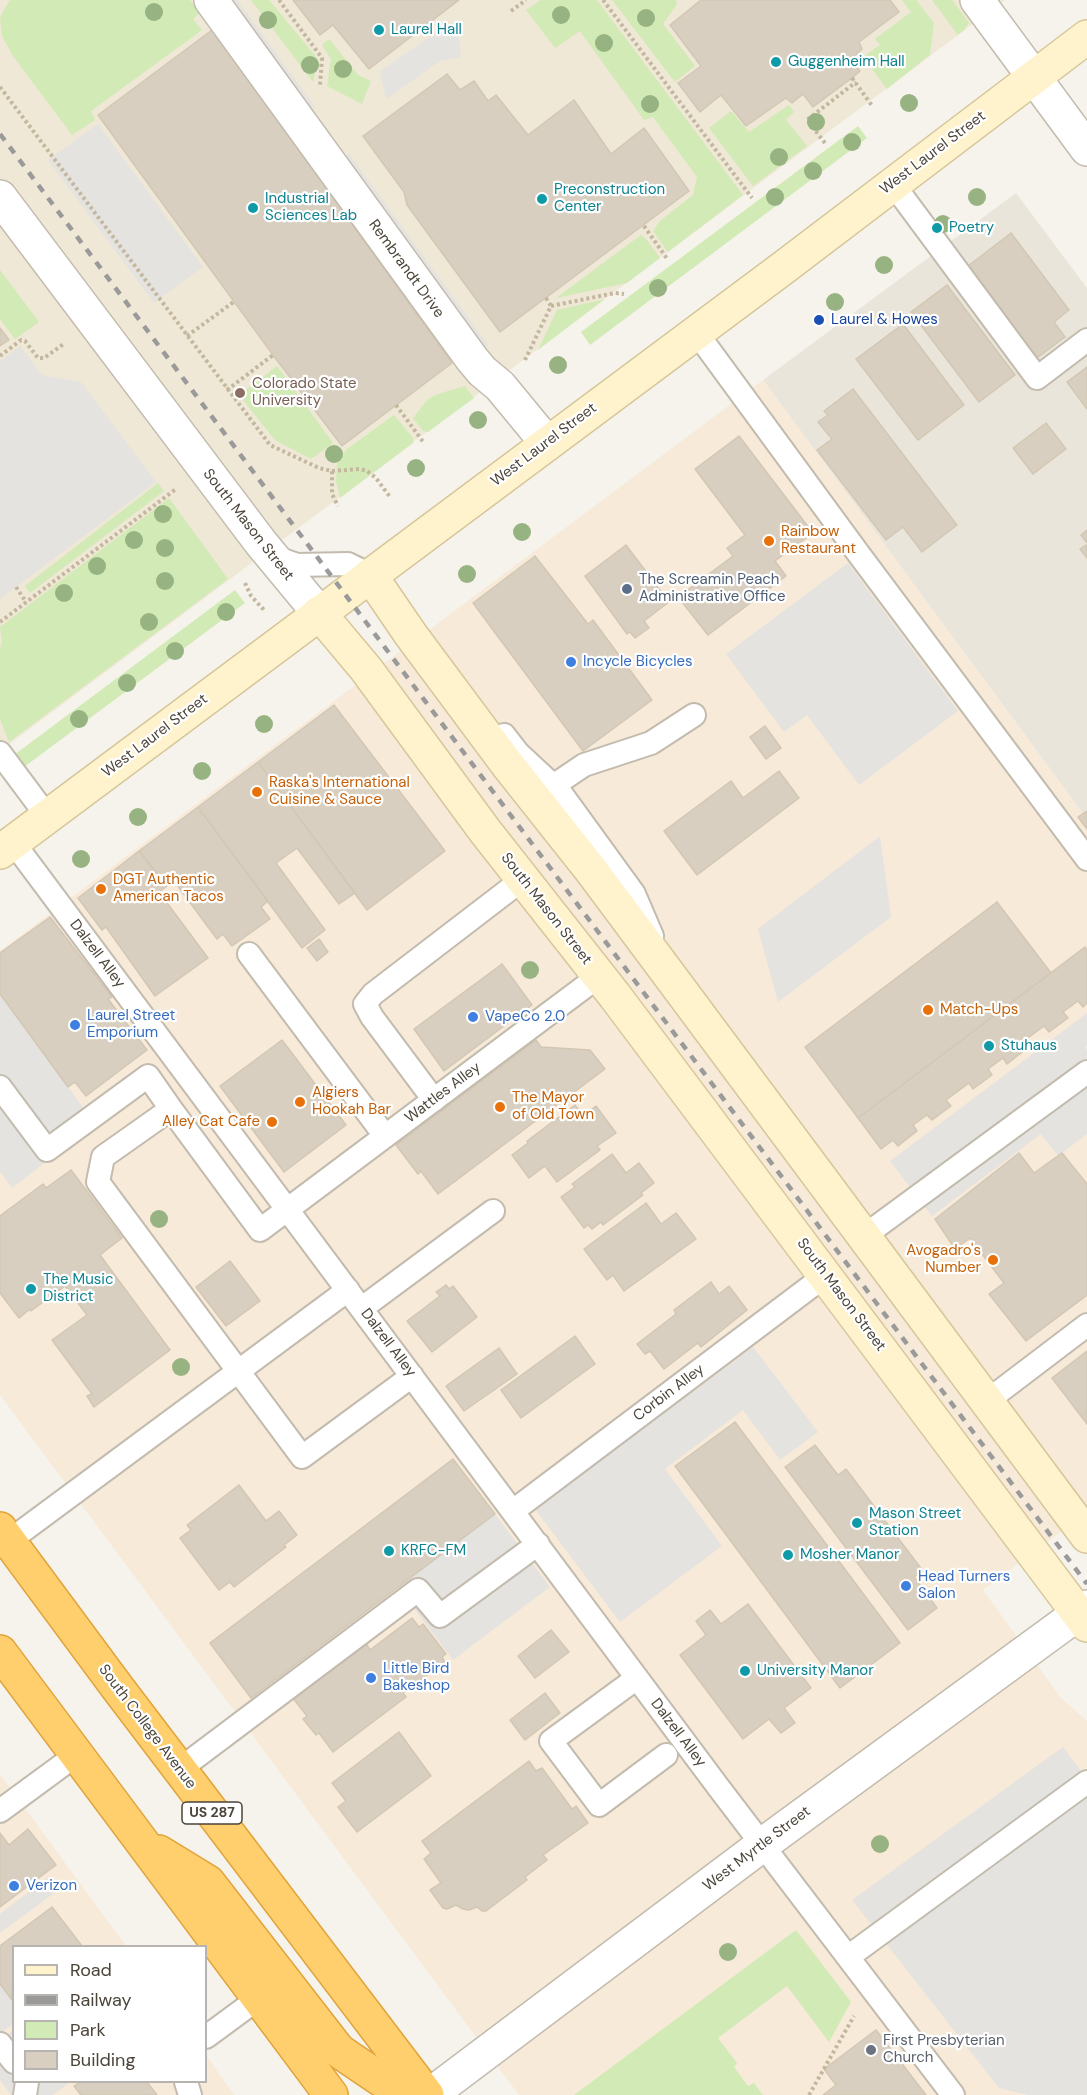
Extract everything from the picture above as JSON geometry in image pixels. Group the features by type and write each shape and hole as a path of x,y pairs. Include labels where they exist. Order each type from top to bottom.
{"highway":[{"name":"South College Avenue","path":"4,1535 427,2095"},
{"path":"0,1652 145,1843 331,2095"},
{"path":"145,1843 207,1882 339,2050 392,2087 427,2095"}],"street":[{"name":"Rembrandt Drive","path":"211,0 472,359 500,386 547,443"},
{"path":"977,0 1087,149"},
{"name":"West Laurel Street","path":"7,847 1087,37"},
{"name":"South Mason Street","path":"0,196 271,556 366,669 484,831 599,976 1084,1615"},
{"path":"370,575 411,635 544,791 591,870 1087,1536"},
{"name":"West Myrtle Street","path":"427,2095 762,1845 1084,1615"}],"lane":[{"path":"893,184 1037,378 1087,340"},
{"path":"696,332 1087,859"},
{"path":"271,556 297,565 348,564 370,575"},
{"path":"544,791 584,765 651,743 694,715"},
{"path":"0,753 47,816"},
{"name":"Dalzell Alley","path":"7,847 288,1209 762,1845 953,2095"},
{"path":"434,1100 372,1017 365,1004 374,994 523,879"},
{"path":"249,954 386,1136"},
{"name":"Wattles Alley","path":"171,1109 260,1230 599,976"},
{"path":"864,1236 1087,1072"},
{"path":"0,1087 47,1150 148,1076 171,1109 103,1157 98,1182 302,1457 412,1376"},
{"path":"362,1308 493,1211"},
{"name":"Corbin Alley","path":"513,1511 826,1275"},
{"path":"4,1535 238,1371 348,1290"},
{"path":"987,1401 1087,1325"},
{"path":"180,1769 418,1590 440,1616 538,1544"},
{"path":"637,1678 551,1741 599,1805 666,1755"},
{"path":"0,1811 76,1755"},
{"path":"848,1957 1087,1782"},
{"path":"207,2036 259,1998"},
{"path":"0,2044 12,2059"}],"path":[{"path":"279,0 322,58 319,89"},
{"path":"511,11 526,0"},
{"path":"603,0 753,198"},
{"path":"852,78 873,106"},
{"path":"825,143 807,120 856,82"},
{"path":"0,87 270,445 319,468 332,471 360,469 367,471 376,478 390,498"},
{"path":"644,226 668,260"},
{"path":"551,306 615,292 624,294"},
{"path":"546,298 551,306"},
{"path":"187,336 234,301"},
{"path":"523,362 551,306"},
{"path":"0,356 21,340 25,341 38,358 44,358 68,341"},
{"path":"227,390 273,355"},
{"path":"396,405 424,442"},
{"path":"332,471 332,494 338,506"},
{"path":"0,622 176,488"},
{"path":"16,587 26,602"},
{"path":"808,2095 870,1987"}],"shaded area":[{"name":"Colorado State University","path":"0,0 1005,0 0,751"},
{"path":"221,0 237,0 315,107 304,114"},
{"path":"458,29 461,57 440,61 386,99 380,71 435,34"},
{"path":"98,124 203,267 154,303 48,160"},
{"path":"349,154 488,345 479,352 339,160"},
{"path":"1016,193 1087,288 1087,819 763,380"},
{"path":"20,346 42,375 81,382 156,482 0,599 0,361"},
{"path":"763,380 1087,819 1087,1512 983,1590 1061,1698 1087,1721 1087,2095 519,2095 0,1395 0,951"},
{"path":"848,563 958,711 859,785 807,715 784,732 726,654"},
{"path":"880,836 891,917 778,1002 758,929"},
{"path":"0,994 95,1124 12,1188 0,1172"},
{"path":"1087,1013 1087,1045 1085,1047 1087,1050 1087,1134 1058,1156 1041,1134 932,1216 890,1161"},
{"path":"753,1347 818,1432 780,1460 743,1410 665,1469 722,1546 620,1622 535,1509"},
{"path":"495,1514 550,1587 453,1660 398,1587"},
{"path":"1063,1747 1087,1779 1087,2095 1028,2095 999,2088 852,1900"},
{"path":"0,1774 125,1945 12,1945 12,2083 207,2083 207,2056 234,2095 0,2095"},
{"path":"47,1878 57,1891 0,1933 0,1914"},
{"path":"0,1984 12,1999 12,2025 0,2034"},
{"path":"12,2031 12,2083 69,2083 53,2095 11,2095 0,2080 0,2040"}],"green space":[{"path":"10,0 190,0 200,13 193,19 202,30 91,111 95,120 72,135 13,56 2,36 0,17"},
{"path":"251,0 269,0 318,59 313,82"},
{"path":"541,0 597,0 743,195 668,252 653,231 660,221 693,195 697,177 653,117 644,120 580,31 555,48 526,10"},
{"path":"612,0 676,0 677,4 663,24 695,66 675,82"},
{"path":"902,0 916,0 934,23 930,55 887,89 863,57 880,45 875,39 911,12"},
{"path":"932,0 952,0 969,23 964,30 958,35"},
{"path":"329,39 358,75 371,81 362,104 327,86 331,59 322,45"},
{"path":"789,105 794,112 786,120 807,146 753,186 709,128 731,111 749,132"},
{"path":"858,126 867,138 590,345 581,332"},
{"path":"641,235 660,258 627,283 556,298"},
{"path":"0,270 39,322 15,339 0,319"},
{"path":"605,299 538,350 557,310"},
{"path":"277,366 333,443 311,459 275,440 239,395"},
{"path":"465,386 474,398 428,432 423,431 413,418 428,399"},
{"path":"394,415 413,438 413,443 340,498 336,482 337,464 347,449"},
{"path":"158,483 164,491 30,593 25,586"},
{"path":"169,498 228,579 9,742 0,719 0,648 2,642 0,627"},
{"path":"235,590 245,603 24,767 14,755"},
{"path":"796,1930 851,2002 829,2042 787,1986 718,2038 737,2063 734,2067 748,2086 754,2083 763,2095 574,2095"}],"building":[{"name":"Laurel Hall","path":"293,0 459,0 369,69 333,25 320,35"},
{"name":"Guggenheim Hall","path":"701,0 890,0 899,12 859,42 862,49 851,59 860,71 852,78 813,107 803,94 792,103 786,98 746,126 721,95 700,112 678,83 701,66 670,25"},
{"name":"Industrial Sciences Lab","path":"212,30 452,363 342,446 98,115"},
{"name":"Preconstruction Center","path":"447,74 460,90 474,81 488,101 496,95 528,135 574,100 611,154 644,128 689,191 500,332 407,205 404,192 363,136"},
{"path":"1011,233 1069,310 1054,322 1065,337 1037,358 968,266"},
{"path":"947,285 1015,375 979,402 911,312"},
{"path":"903,324 964,405 918,440 856,359"},
{"path":"0,328 9,340 0,346"},
{"path":"1087,367 1087,409 1067,382"},
{"path":"853,389 957,525 922,552 903,527 886,540 817,450 832,439 818,422 828,415 824,411"},
{"path":"1046,423 1066,449 1033,474 1013,448"},
{"name":"Rainbow Restaurant","path":"739,436 813,533 775,561 786,576 708,635 678,597 733,556 727,548 745,535 695,469"},
{"path":"1087,530 1087,543 1081,535"},
{"name":"The Screamin Peach Administrative Office","path":"626,545 669,602 644,621 649,628 635,638 630,632 627,634 585,576"},
{"path":"1086,545 1087,547 1087,558 1080,549"},
{"name":"Incycle Bicycles","path":"535,556 588,624 593,620 652,700 583,751 473,603"},
{"path":"334,705 445,851 367,910 258,762"},
{"path":"765,726 781,748 766,759 750,737"},
{"path":"258,762 355,893 339,904 297,848 276,863 325,930 302,948 198,807"},
{"path":"779,771 799,798 697,875 664,831 731,781 743,798"},
{"path":"198,807 268,901 261,907 270,919 232,946 223,934 217,939 174,881 167,886 139,851"},
{"path":"1087,811 1087,829 1078,817"},
{"path":"139,851 167,886 159,892 208,958 155,996 106,927 102,930 78,898"},
{"name":"Match-Ups","path":"997,902 1051,973 858,1118 805,1047"},
{"name":"Laurel Street Emporium","path":"50,917 112,997 108,999 147,1050 86,1096 75,1082 68,1087 0,994 0,953"},
{"path":"319,939 328,952 317,961 307,948"},
{"name":"Stuhaus","path":"1085,947 1087,950 1087,1003 1083,1007 1078,1001 1063,1012 1068,1018 1049,1032 1044,1026 1021,1043 1026,1049 1007,1064 1003,1058 988,1069 992,1075 973,1089 969,1083 946,1100 951,1106 932,1120 927,1115 913,1125 917,1131 898,1146 893,1140 881,1149 858,1118"},
{"name":"VapeCo 2.0","path":"502,964 532,1005 444,1071 414,1029"},
{"path":"282,1040 346,1125 284,1172 220,1086"},
{"name":"The Mayor of Old Town","path":"536,1040 541,1047 590,1050 605,1069 438,1194 421,1171 418,1174 396,1145"},
{"path":"575,1105 583,1116 596,1106 616,1133 597,1146 600,1150 557,1182 545,1166 529,1178 512,1155"},
{"path":"1019,1153 1034,1173 1062,1153 1087,1184 1087,1295 1026,1341 989,1294 1004,1283 970,1238 955,1249 935,1219"},
{"path":"612,1154 626,1173 639,1163 654,1183 641,1193 643,1195 603,1225 601,1222 592,1229 588,1225 584,1228 561,1197 575,1187 572,1184"},
{"name":"The Music District","path":"71,1170 122,1238 100,1255 170,1350 94,1407 87,1396 92,1394 52,1340 87,1315 65,1286 19,1318 0,1293 0,1216 43,1184 46,1188"},
{"path":"646,1203 661,1224 676,1213 696,1239 624,1291 613,1275 607,1280 584,1249"},
{"path":"230,1261 260,1301 226,1326 196,1287"},
{"path":"711,1282 719,1294 729,1286 747,1310 701,1347 698,1343 664,1369 650,1351 645,1354 637,1344 676,1314 674,1310"},
{"path":"446,1285 449,1289 453,1286 477,1317 432,1352 407,1321 440,1296 436,1292"},
{"path":"575,1336 595,1364 521,1418 501,1390"},
{"path":"499,1348 517,1374 464,1411 446,1386"},
{"path":"1087,1351 1087,1424 1052,1378"},
{"name":"Mosher Manor","path":"735,1422 900,1643 840,1688 675,1466"},
{"name":"Mason Street Station","path":"815,1445 838,1475 846,1469 923,1571 914,1577 937,1608 908,1630 785,1467"},
{"name":"KRFC-FM","path":"453,1459 495,1514 251,1698 210,1643"},
{"path":"239,1485 266,1521 279,1511 297,1535 284,1545 286,1547 234,1587 230,1582 219,1590 180,1538 191,1530 187,1525"},
{"name":"University Manor","path":"748,1604 811,1688 784,1708 795,1723 781,1733 769,1719 743,1739 680,1655 706,1635 696,1621 710,1610 721,1624"},
{"name":"Little Bird Bakeshop","path":"412,1618 419,1627 423,1624 446,1654 442,1657 445,1662 403,1693 406,1697 333,1752 319,1733 316,1735 303,1719 307,1716 292,1697 365,1642 370,1650"},
{"path":"551,1630 569,1652 535,1678 518,1656"},
{"path":"545,1693 560,1713 525,1740 510,1720"},
{"path":"399,1732 431,1776 357,1832 338,1807 346,1801 332,1783"},
{"path":"529,1761 536,1771 542,1768 572,1809 576,1806 588,1823 543,1855 547,1860 525,1877 527,1880 486,1911 477,1907 469,1910 463,1909 456,1905 447,1909 443,1908 430,1890 441,1883 424,1859 431,1853 422,1841"},
{"name":"Verizon","path":"28,1829 56,1865 0,1907 0,1833 9,1845"},
{"path":"52,1907 81,1945 12,1945 12,2000 0,1984 0,1946"},
{"name":"First Presbyterian Church","path":"876,2030 926,2095 823,2095 836,2085 824,2069"},
{"path":"78,2083 148,2083 157,2095 81,2095 74,2086"}],"railway":[{"path":"0,134 1087,1584"}],"place":[{"name":"Laurel Hall","path":"379,30"},
{"name":"Guggenheim Hall","path":"776,62"},
{"name":"Preconstruction Center","path":"542,199"},
{"name":"Industrial Sciences Lab","path":"253,208"},
{"name":"Poetry","path":"937,228"},
{"name":"Laurel & Howes","path":"819,320"},
{"name":"Colorado State University","path":"240,393"},
{"name":"Rainbow Restaurant","path":"769,541"},
{"name":"The Screamin Peach Administrative Office","path":"627,589"},
{"name":"Incycle Bicycles","path":"571,662"},
{"name":"Raska's International Cuisine & Sauce","path":"257,792"},
{"name":"DGT Authentic American Tacos","path":"101,889"},
{"name":"Match-Ups","path":"928,1010"},
{"name":"VapeCo 2.0","path":"473,1017"},
{"name":"Laurel Street Emporium","path":"75,1025"},
{"name":"Stuhaus","path":"989,1046"},
{"name":"Algiers Hookah Bar","path":"300,1102"},
{"name":"The Mayor of Old Town","path":"500,1107"},
{"name":"Alley Cat Cafe","path":"272,1122"},
{"name":"Avogadro's Number","path":"993,1260"},
{"name":"The Music District","path":"31,1289"},
{"name":"Mason Street Station","path":"857,1523"},
{"name":"KRFC-FM","path":"389,1551"},
{"name":"Mosher Manor","path":"788,1555"},
{"name":"Head Turners Salon","path":"906,1586"},
{"name":"University Manor","path":"745,1671"},
{"name":"Little Bird Bakeshop","path":"371,1678"},
{"name":"Verizon","path":"14,1886"},
{"name":"First Presbyterian Church","path":"871,2050"}]}
